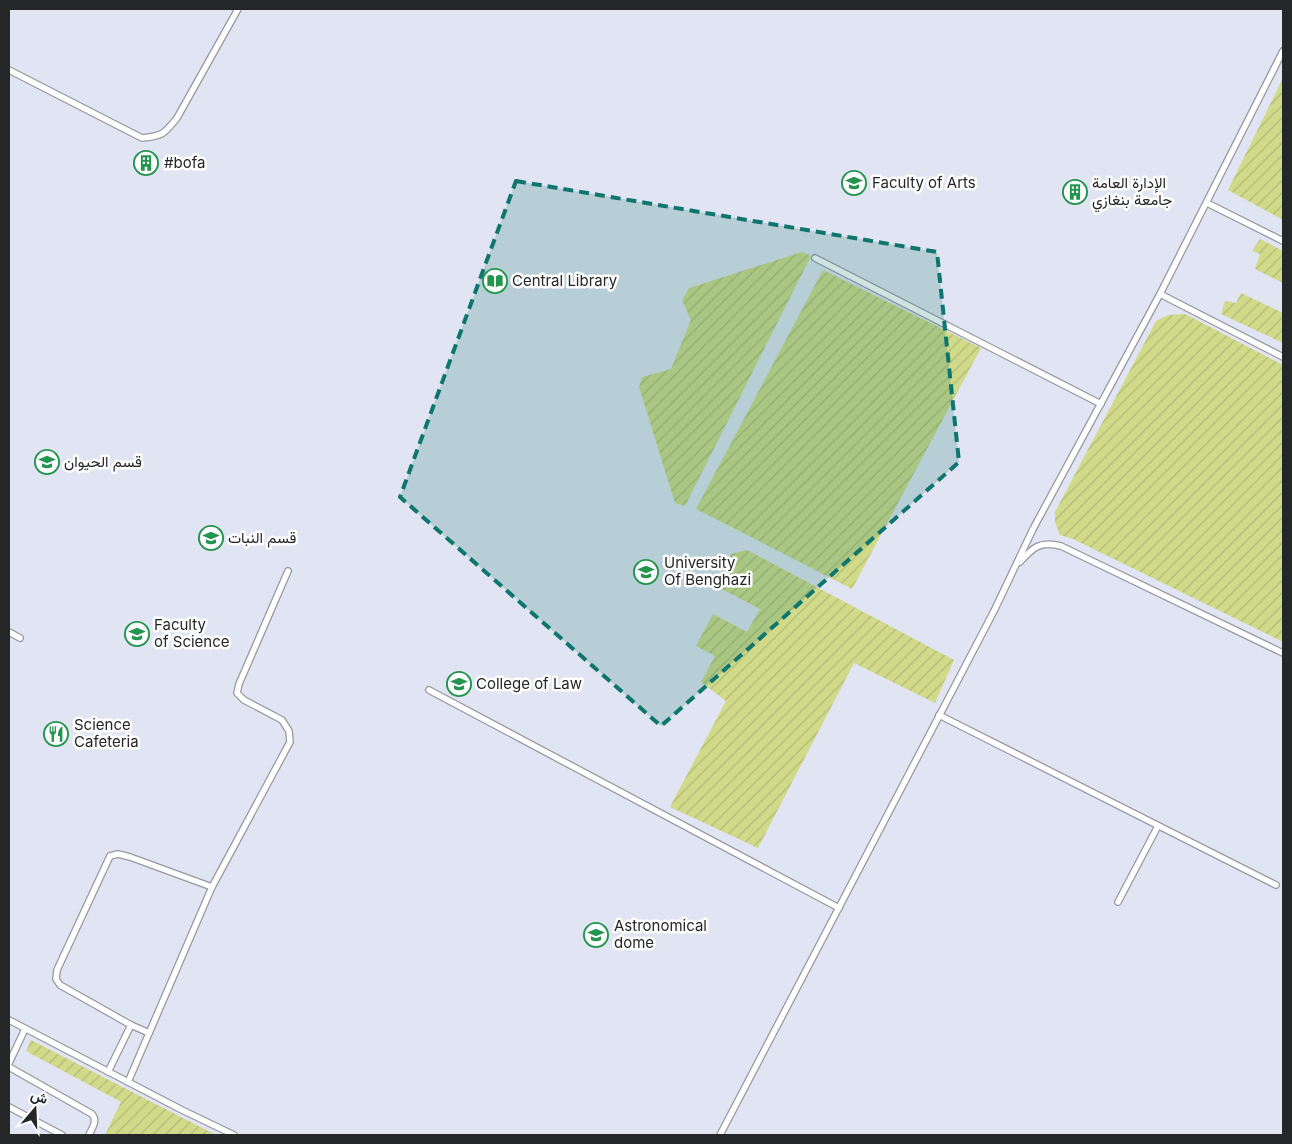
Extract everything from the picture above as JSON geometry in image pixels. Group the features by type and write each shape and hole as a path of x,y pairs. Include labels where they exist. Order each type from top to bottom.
{"lane":[{"path":"9,70 142,138 156,136 165,133 177,118 238,9"},
{"path":"720,1135 1015,568 1032,529 1160,294 1283,51"},
{"path":"1207,203 1283,241"},
{"path":"815,258 1101,404"},
{"path":"1160,294 1283,357"},
{"path":"1015,568 1029,552 1040,544 1061,546 1283,653"},
{"path":"128,1082 212,887 290,742 289,731 282,720 244,700 238,693 239,684 288,571"},
{"path":"9,632 20,638"},
{"path":"429,690 838,908"},
{"path":"939,715 1276,885"},
{"path":"1118,902 1158,826"},
{"path":"149,1033 131,1025 60,985 56,979 57,970 110,856 118,854 130,856 212,887"},
{"path":"9,1020 234,1135"},
{"path":"108,1072 131,1025"},
{"path":"9,1063 25,1029"},
{"path":"9,1067 92,1114 95,1122 89,1135"},
{"path":"9,1107 62,1135"}],"highlighted area":[{"path":"516,181 937,252 959,462 661,726 400,497"}],"shaded area":[{"name":"University Of Benghazi","path":"9,9 1283,9 1283,1135 9,1135"}],"green space":[{"path":"1283,78 1283,220 1228,190"},
{"path":"1260,239 1283,251 1283,283 1255,269 1260,254 1252,251"},
{"path":"802,252 811,256 685,506 675,503 639,387 642,377 671,369 691,320 682,300 689,288"},
{"path":"823,270 981,348 852,589 696,509"},
{"path":"1241,293 1283,313 1283,343 1221,314 1225,301 1236,303"},
{"path":"1185,314 1283,365 1283,642 1073,539 1060,535 1055,522 1055,512 1156,321 1168,315"},
{"path":"747,550 954,660 935,703 854,663 758,848 670,807 726,701 701,682 715,656 696,646 713,614 747,632 760,609 716,586 731,554"},
{"path":"31,1040 216,1135 105,1135 121,1102 26,1051"}],"place":[{"name":"#bofa","path":"146,163"},
{"name":"Faculty of Arts","path":"854,183"},
{"name":"الإدارة العامة جامعة بنغازي","path":"1075,192"},
{"name":"Central Library","path":"495,281"},
{"name":"قسم الحيوان","path":"47,462"},
{"name":"قسم النبات","path":"211,538"},
{"name":"University Of Benghazi","path":"646,572"},
{"name":"Faculty of Science","path":"137,634"},
{"name":"College of Law","path":"459,684"},
{"name":"Science Cafeteria","path":"56,734"},
{"name":"Astronomical dome","path":"596,935"}]}
